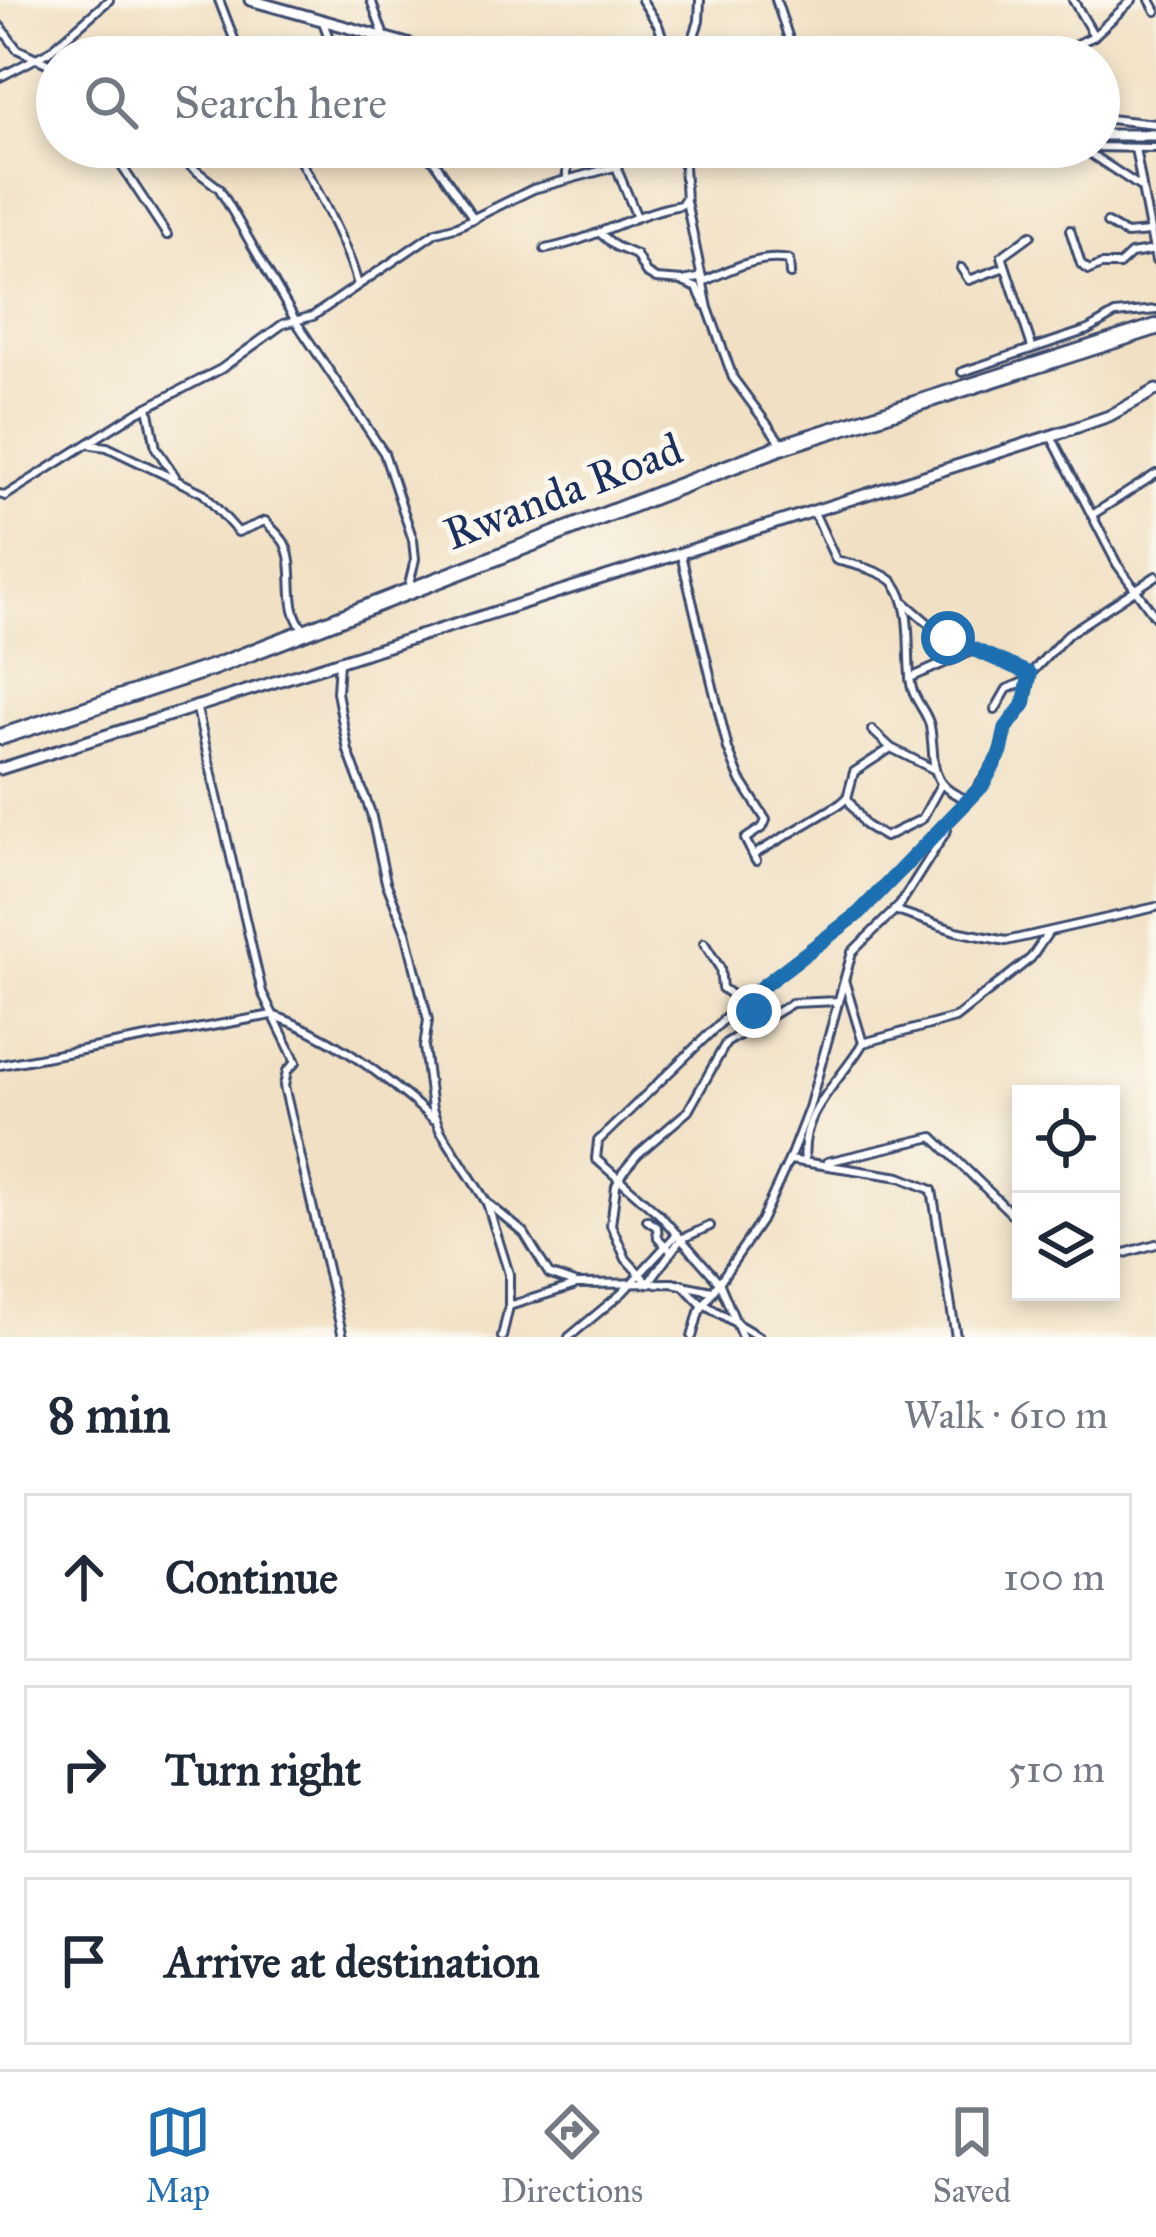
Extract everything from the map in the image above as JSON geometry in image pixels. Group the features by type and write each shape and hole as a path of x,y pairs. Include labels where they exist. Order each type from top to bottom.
{"highway":[{"name":"Rwanda Road","path":"0,737 214,667 783,446 1156,327"}],"street":[{"path":"68,36 109,0"},
{"path":"219,0 233,36"},
{"path":"250,0 372,36"},
{"path":"371,0 384,36"},
{"path":"642,0 662,36"},
{"path":"694,36 700,0"},
{"path":"776,0 788,36"},
{"path":"1073,0 1094,36 1132,0"},
{"path":"1150,0 1156,11"},
{"path":"323,22 328,36"},
{"path":"0,26 17,49 34,59"},
{"path":"0,77 34,59"},
{"path":"1120,120 1156,124"},
{"path":"1120,135 1156,135"},
{"path":"1120,148 1156,148"},
{"path":"1070,230 1081,264 1089,270 1119,265 1131,254 1155,254 1135,148"},
{"path":"1125,167 1136,158"},
{"path":"1120,165 1142,188"},
{"path":"123,168 166,235"},
{"path":"192,168 218,188 295,320 391,467 413,540 409,589"},
{"path":"306,168 348,253 358,285"},
{"path":"439,168 474,219"},
{"path":"567,168 567,180"},
{"path":"0,494 4,496 148,406 221,369 279,327 313,316 434,233 526,192 611,168"},
{"path":"619,168 637,217"},
{"path":"684,168 685,196 710,311 734,378 783,446"},
{"path":"545,249 681,205 685,196"},
{"path":"1107,223 1126,234 1150,232"},
{"path":"601,234 636,255 650,275 694,286 710,311"},
{"path":"1031,235 1004,254 1032,347"},
{"path":"679,281 773,259 789,259 790,274"},
{"path":"961,268 969,280 975,280 1005,267"},
{"path":"962,372 1088,330 1115,314 1156,310"},
{"path":"0,769 1051,436 1109,416 1156,390"},
{"path":"148,406 156,448 182,483"},
{"path":"1051,436 1134,590 1156,618"},
{"path":"88,445 107,447 209,498 238,532 264,520 284,542 294,581 296,620 305,630"},
{"path":"1092,515 1156,474"},
{"path":"813,510 836,560 890,578 902,600 943,636 1028,677"},
{"path":"680,552 728,749 766,820 745,839 755,858 847,798 854,772 890,748"},
{"path":"995,710 1005,691 1028,677 1068,634 1156,576"},
{"path":"902,600 910,678 930,727 933,769 951,793 968,801"},
{"path":"910,678 976,650"},
{"path":"339,662 337,692 348,751 371,813 386,882 406,932 428,1020 424,1048 436,1121"},
{"path":"692,1337 704,1305 761,1220 789,1160 809,1108 852,952 894,910 998,759 1006,728 1024,704 1028,677"},
{"path":"196,706 254,964 296,1062 287,1071 284,1086 343,1337"},
{"path":"872,730 890,748 933,769"},
{"path":"847,798 865,825 885,837 922,819 941,783"},
{"path":"742,1337 718,1282 679,1237 596,1159 598,1141 742,1002 859,913 968,801"},
{"path":"894,910 979,937 1006,940 1156,907"},
{"path":"806,1162 804,1146 815,1106 863,1043 955,1018 1030,958 1048,933"},
{"path":"704,943 720,968 722,988 764,1018"},
{"path":"845,981 863,1043"},
{"path":"648,1282 626,1259 611,1225 618,1181 638,1154 688,1111 726,1043 764,1018 804,1001 838,1001"},
{"path":"0,1065 272,1015 301,1025 388,1078 436,1121 487,1203 509,1274 502,1337"},
{"path":"818,1163 934,1137 1012,1214"},
{"path":"789,1160 915,1181 933,1192 956,1337"},
{"path":"487,1203 521,1230 547,1272 577,1284"},
{"path":"647,1220 669,1248"},
{"path":"569,1337 679,1237 710,1226"},
{"path":"1120,1254 1156,1244"},
{"path":"648,1282 669,1248"},
{"path":"509,1306 577,1284 631,1281 712,1291"},
{"path":"682,1284 704,1305 759,1337"}],"route":[{"path":"754,1011 742,1002 859,913 982,786 998,759 1006,728 1026,699 1030,674 948,638"}]}
